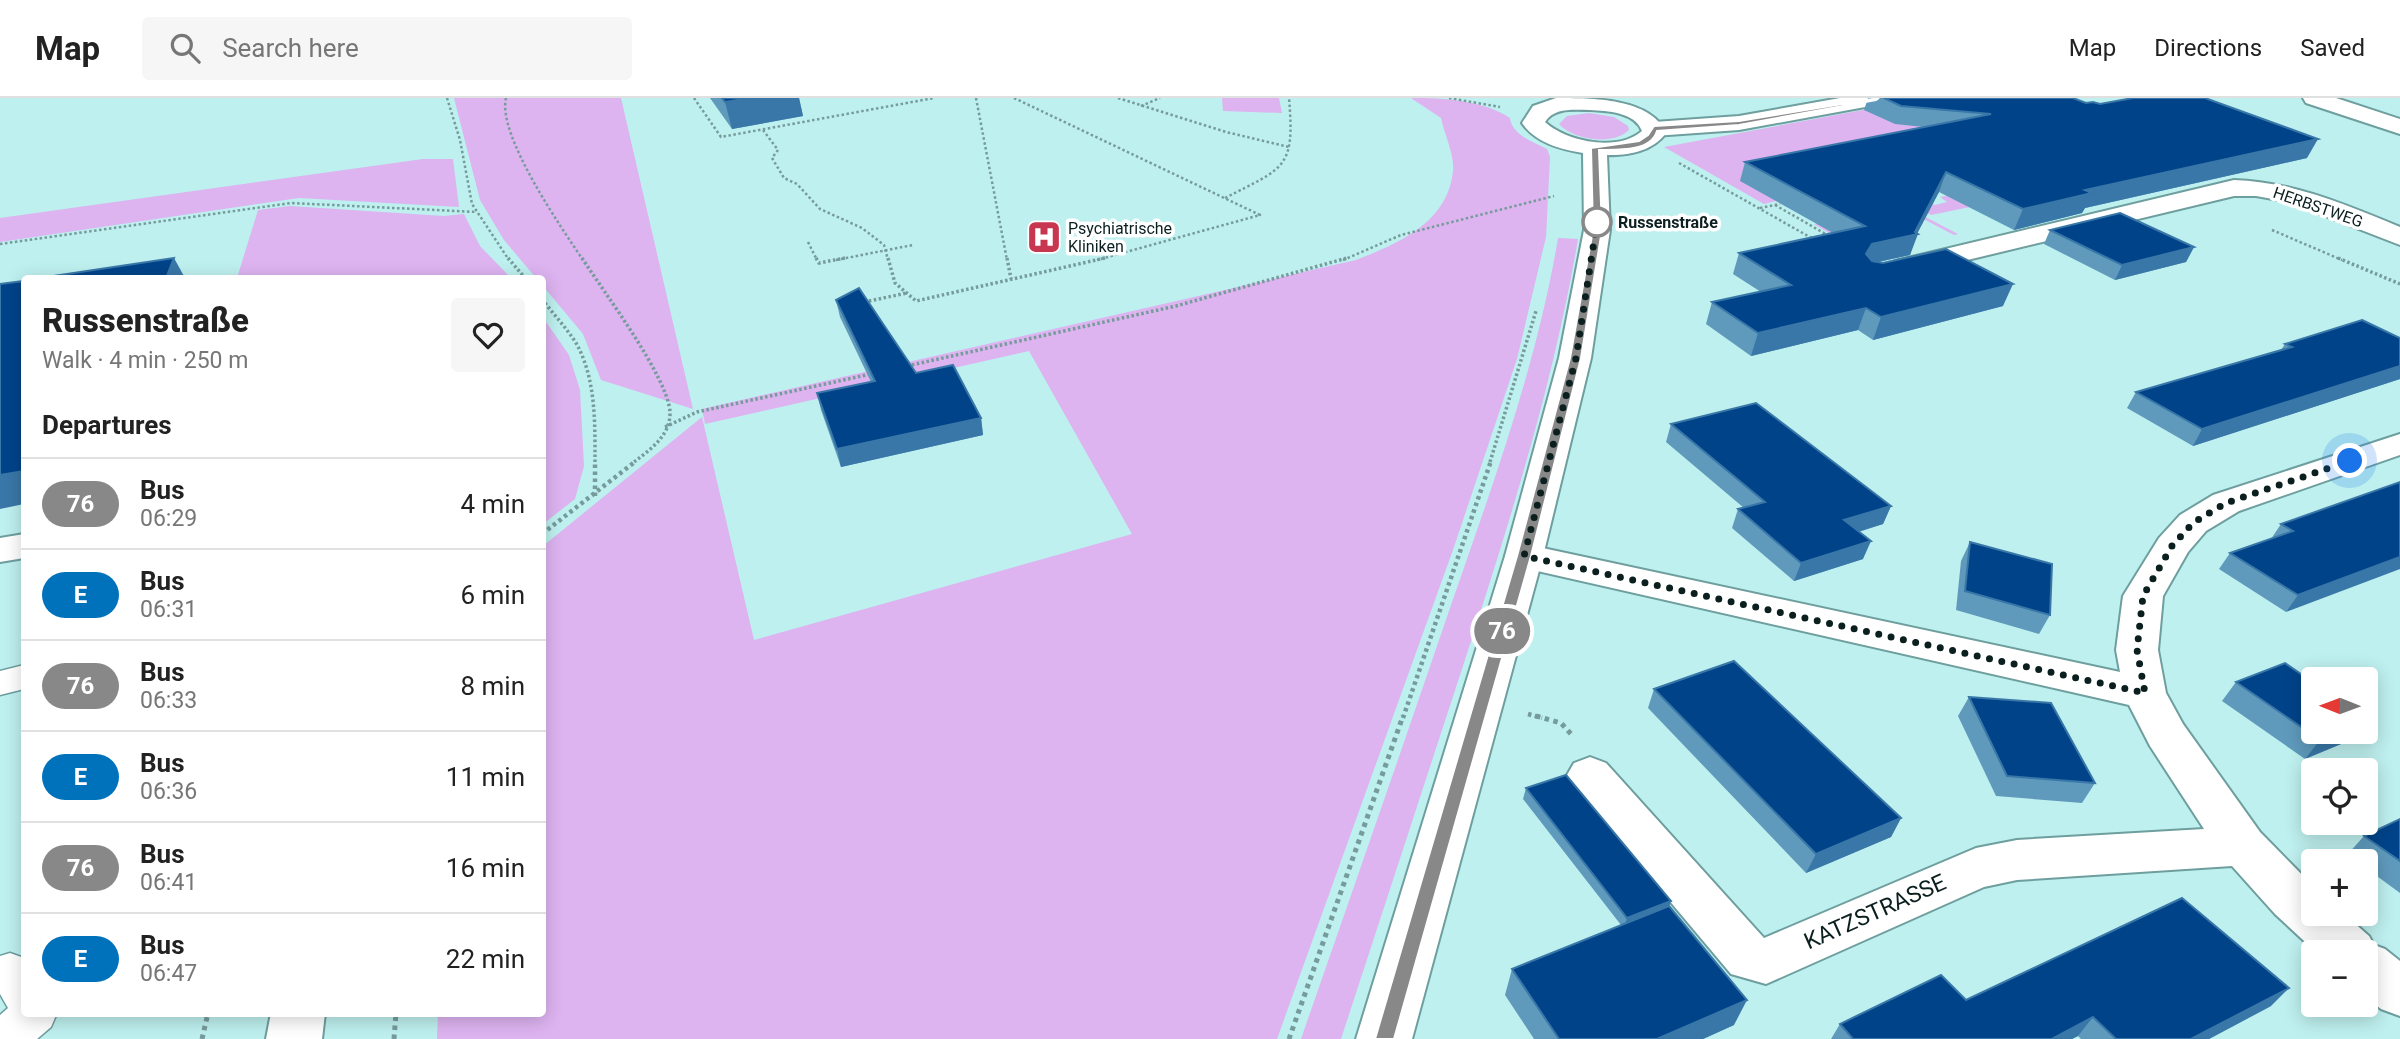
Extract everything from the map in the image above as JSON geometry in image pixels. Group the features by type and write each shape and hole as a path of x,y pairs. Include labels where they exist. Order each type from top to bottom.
{"street":[{"path":"1647,136 1641,116 1603,101 1564,104 1537,113 1533,123 1544,134 1566,143 1595,148 1620,147 1647,136 1739,123 1876,98"},
{"path":"2315,98 2400,127"},
{"path":"1384,1039 1524,556 1576,358 1597,230 1595,148"},
{"name":"HERBSTWEG","path":"1875,274 2234,188 2270,189 2293,195 2400,237"},
{"path":"2338,940 2293,899 2244,846 2166,734 2145,693 2137,650 2143,596 2172,546 2193,523 2226,503 2400,444"},
{"path":"0,550 21,546"},
{"path":"1524,556 2145,693"},
{"name":"KATZSTRASSE","path":"1590,775 1749,958 1766,961 1976,868 2017,860 2244,846"},
{"path":"2378,975 2400,992"},
{"path":"294,1039 297,1017"}],"lane":[{"path":"0,683 21,678"},
{"path":"0,975 10,972 21,990"},
{"path":"0,1013 21,1013"},
{"path":"4,1039 29,1017"}],"path":[{"path":"447,98 460,140 471,204 499,248 522,275"},
{"path":"506,98 504,106 512,142 570,240 657,374 670,413 660,442 546,531"},
{"path":"694,98 721,137 934,98"},
{"path":"976,98 1011,279"},
{"path":"763,130 778,150 772,158 784,178 797,184 820,209 862,228 884,244 895,283 916,301 1191,237 1260,215 1014,98"},
{"path":"1118,98 1226,132 1289,147"},
{"path":"1140,106 1160,98"},
{"path":"1224,199 1261,178 1285,160 1289,147 1289,98"},
{"path":"1449,98 1537,113"},
{"path":"1647,136 1759,208 1875,274"},
{"path":"1555,184 1555,206"},
{"path":"896,368 1176,306 1335,263 1401,235 1555,196"},
{"path":"0,244 291,203 477,212"},
{"path":"1759,208 1777,204 1832,237"},
{"path":"2266,227 2400,284"},
{"path":"808,242 819,263 913,245"},
{"path":"857,303 908,293"},
{"path":"1289,1039 1462,551 1523,361 1538,302"},
{"path":"546,304 579,348 590,386 595,427 594,496"},
{"path":"665,427 697,412 883,371"},
{"path":"1481,702 1561,723 1599,766 1590,775"},
{"path":"202,1039 207,1017"},
{"path":"394,1039 396,1017"}],"shaded area":[{"path":"454,98 621,98 693,409 601,380 583,334 546,290 546,275 533,275 504,240 480,200"},
{"path":"1222,98 1279,98 1282,113 1223,111"},
{"path":"1411,98 1449,100 1488,107 1510,118 1519,133 1547,149 1550,157 1546,237 1517,359 1454,547 1277,1039 437,1039 438,1017 546,1017 546,544 702,417 754,640 1132,534 1029,351 705,424 702,409 1356,260 1372,254 1418,229 1442,205 1449,189 1453,165 1441,118"},
{"path":"1927,98 2056,98 1970,207 1931,215 1873,186 1935,205 1947,202 1940,197 1963,193 1862,184 1958,234 1954,235 1912,213 1829,233 1814,224 1821,223 1776,201 1764,204 1664,147"},
{"path":"1589,113 1614,117 1628,126 1629,130 1613,138 1593,139 1574,134 1559,124 1567,116"},
{"path":"423,159 453,159 459,207 299,198 0,242 0,218"},
{"path":"290,206 444,216 464,214 480,246 508,275 238,275 258,210"},
{"path":"1558,238 1578,239 1568,294 1542,404 1478,619 1341,1039 1301,1039 1497,471 1526,379"},
{"path":"546,322 569,355 580,390 584,466 575,499 546,522"}],"building":[{"path":"722,98 750,98 725,102"},
{"path":"1884,98 2073,98 2100,104 2133,98 2205,98 2318,139 2085,190 2092,193 2023,209 1946,172 1915,232 1918,234 1872,244 1866,254 1872,261 1883,263 1946,249 2013,284 1881,317 1866,308 1758,333 1712,302 1791,285 1739,253 1865,226 1745,162 1991,114 1901,106"},
{"path":"2120,213 2194,247 2122,265 2050,230"},
{"path":"174,258 167,275 60,275"},
{"path":"21,281 21,472 0,475 0,284"},
{"path":"859,288 916,373 953,365 981,418 837,449 817,393 875,381 836,300"},
{"path":"2362,320 2400,338 2400,366 2202,429 2136,392 2292,347 2285,344"},
{"path":"1756,403 1891,506 1844,520 1871,541 1801,563 1738,509 1765,502 1671,424"},
{"path":"2400,482 2400,557 2298,595 2230,553 2293,531 2281,524"},
{"path":"1970,542 2052,564 2050,615 1965,591"},
{"path":"1734,661 1901,818 1816,854 1654,689"},
{"path":"2285,663 2301,674 2301,727 2236,682"},
{"path":"1969,697 2051,703 2095,783 2007,776"},
{"path":"1566,775 1671,901 1627,918 1526,788"},
{"path":"2400,819 2400,861 2364,836 2378,835 2378,829"},
{"path":"2182,898 2289,988 2191,1039 2116,1039 2093,1017 2052,1039 1853,1039 1840,1024 1941,975 1966,1000"},
{"path":"1669,906 1747,1000 1657,1039 1559,1039 1512,969"}],"bus line":[{"name":"76","path":"1384,1039 1524,556 1576,358 1597,230 1595,148 1632,146 1651,137 1654,129 1739,123 1876,98"}],"place":[{"name":"Russenstraße","path":"1597,222"},
{"name":"Psychiatrische Kliniken","path":"1044,237"}],"route":[{"path":"1597,222 1576,358 1524,556 2145,693 2137,650 2143,596 2172,546 2193,523 2226,503 2350,461"}]}
